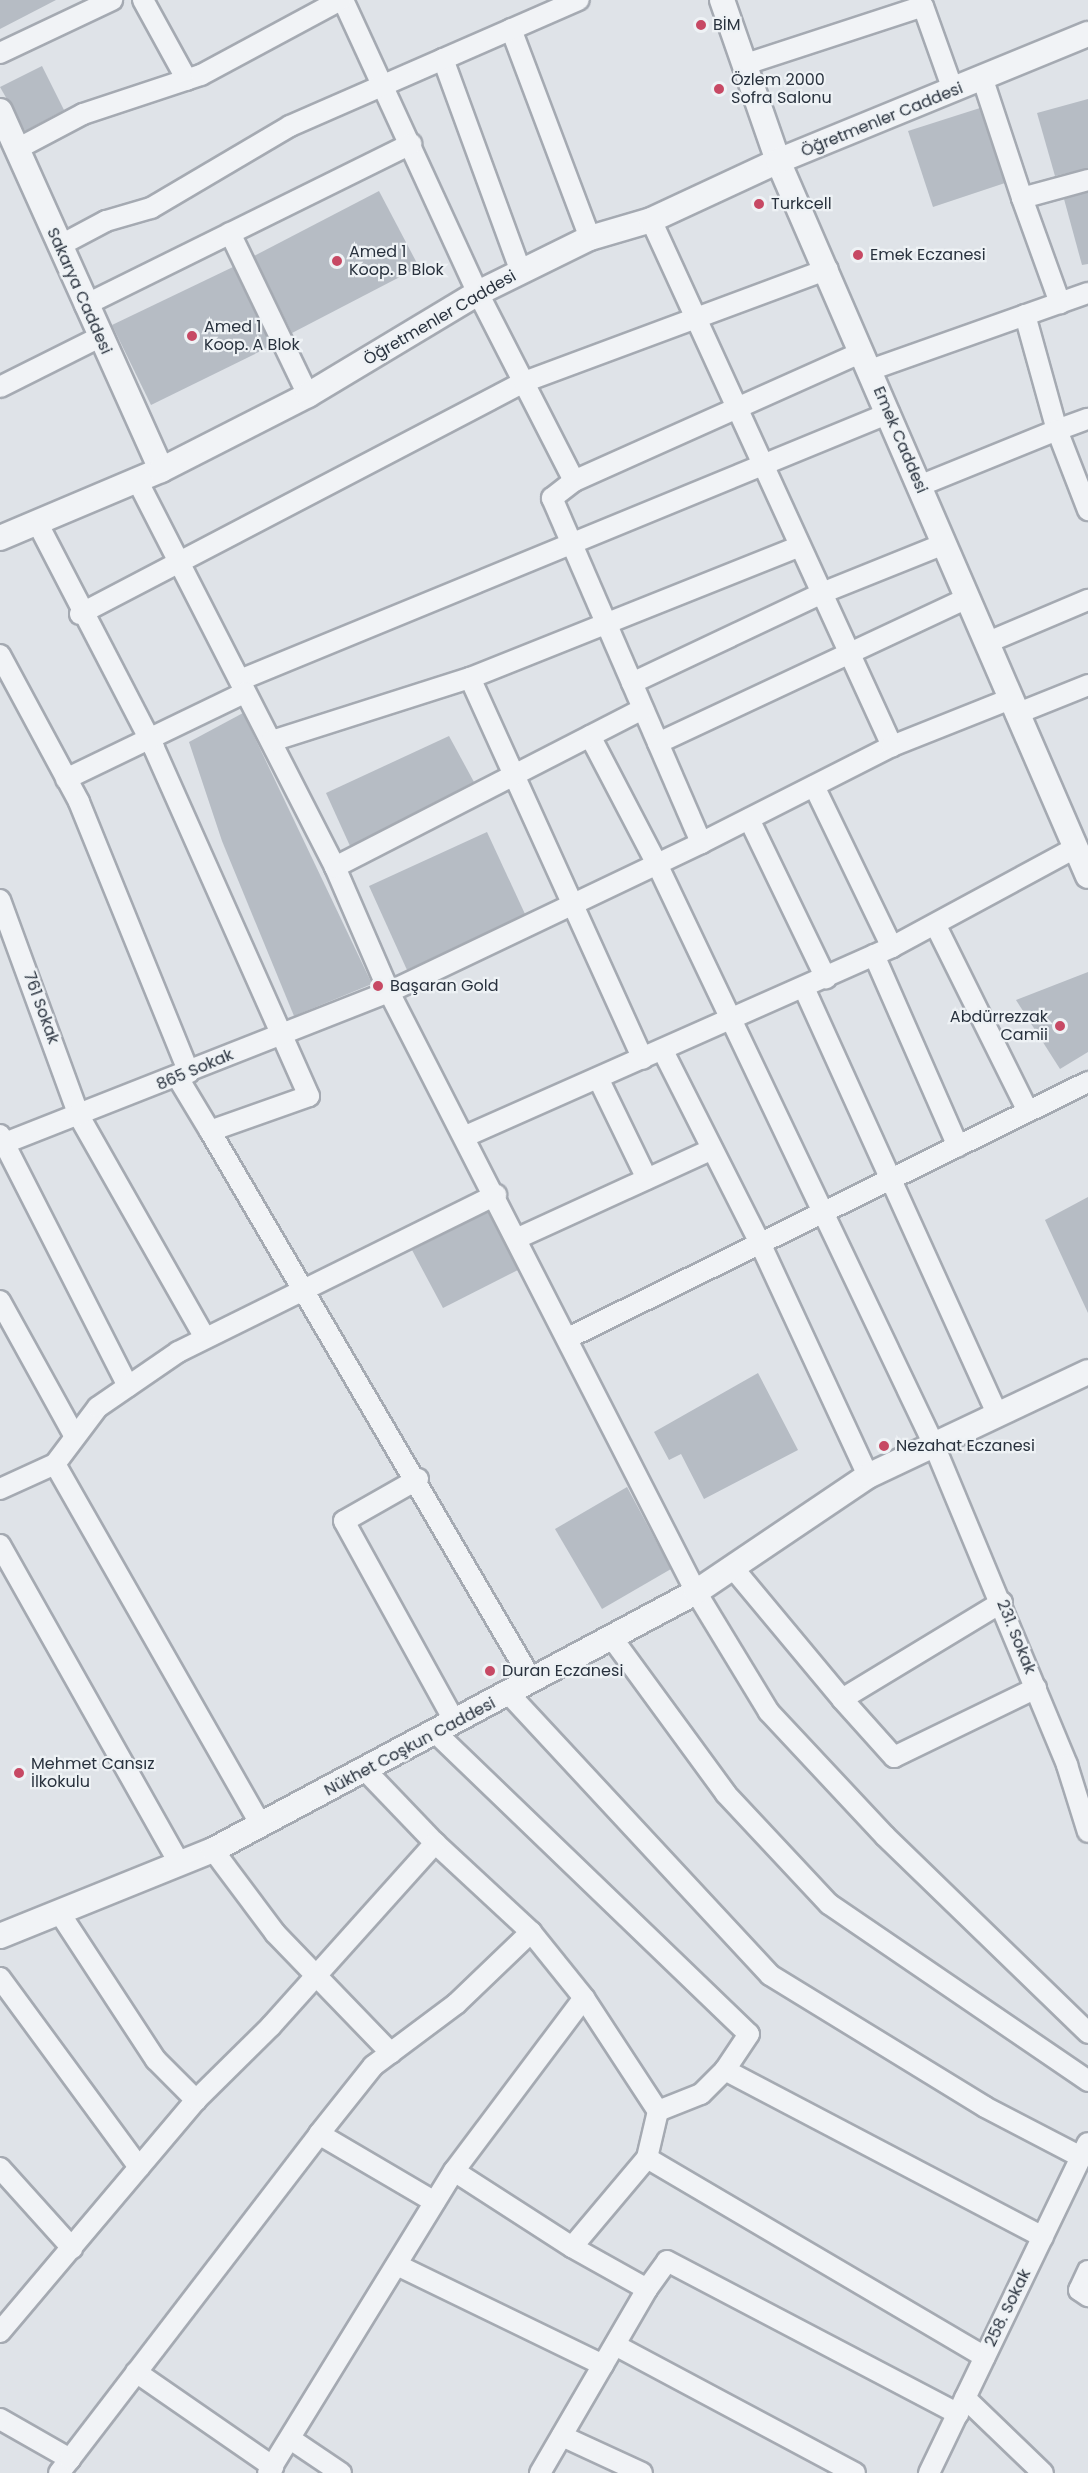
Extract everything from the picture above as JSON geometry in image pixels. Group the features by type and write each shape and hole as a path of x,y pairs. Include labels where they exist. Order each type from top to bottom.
{"street":[{"path":"0,53 112,0"},
{"path":"143,0 188,80"},
{"path":"16,149 83,114 188,80 341,0 411,144 478,293 574,482"},
{"path":"59,246 106,222 151,208 290,126 579,0"},
{"name":"Emek Caddesi","path":"722,0 778,161 828,269 986,643 1088,876"},
{"path":"746,64 924,6 953,90"},
{"path":"511,29 590,238"},
{"name":"Öğretmenler Caddesi","path":"0,538 39,526 160,470 308,395 478,293 590,238 651,220 778,161 983,80 1088,34"},
{"path":"443,59 521,272"},
{"path":"983,80 1060,303"},
{"name":"Sakarya Caddesi","path":"0,113 160,470"},
{"path":"85,304 411,144"},
{"path":"1022,198 1088,180"},
{"path":"651,220 892,746"},
{"path":"230,233 308,395"},
{"path":"80,614 177,561 524,382 696,320 828,269"},
{"path":"701,843 552,498 574,482 737,408 867,361 1025,315 1088,293"},
{"path":"1025,315 1057,430 1088,510"},
{"path":"0,387 100,338"},
{"path":"66,778 148,738 242,686 571,541 889,414"},
{"path":"919,486 1088,418"},
{"path":"136,480 335,867 389,992 466,1136 696,1592 769,1712 885,1836 1088,2033"},
{"path":"39,526 80,614 148,738 279,1034 309,1096 210,1131"},
{"path":"632,683 822,593 944,544"},
{"path":"272,741 470,678 800,546"},
{"path":"658,743 967,598"},
{"path":"986,643 1088,600"},
{"path":"0,655 66,778 184,1075 210,1131 302,1291 418,1479 531,1679"},
{"path":"470,678 643,1059"},
{"name":"865 Sokak","path":"1,1141 79,1116 184,1075 279,1034 389,992 701,843 892,746 1013,706 1088,686"},
{"path":"335,867 643,709"},
{"name":"231. Sokak","path":"590,736 657,864 729,1021 824,1212 934,1445 1002,1602 1088,1832"},
{"path":"813,786 892,947"},
{"path":"749,819 826,978"},
{"path":"466,1136 663,1051 892,947 936,926 1076,848"},
{"name":"761 Sokak","path":"0,900 79,1116 205,1338"},
{"path":"936,926 1028,1111"},
{"path":"874,955 958,1146"},
{"path":"804,988 996,1411"},
{"path":"663,1051 760,1243 868,1476"},
{"path":"598,1078 647,1179"},
{"path":"568,1338 1088,1082"},
{"path":"1,1141 128,1386"},
{"path":"518,1238 712,1149"},
{"path":"0,1489 55,1464 98,1407 205,1338 496,1195"},
{"path":"0,1301 75,1437"},
{"name":"Nükhet Coşkun Caddesi","path":"0,1936 178,1861 213,1850 366,1771 445,1727 510,1695 531,1679 696,1592 868,1476 934,1445 996,1411 1088,1372"},
{"path":"55,1464 261,1825"},
{"path":"418,1479 344,1521 445,1727 749,2034 725,2070 701,2094 658,2111"},
{"path":"0,1545 178,1861"},
{"path":"733,1568 842,1699 894,1757 1036,1688"},
{"path":"842,1699 1002,1602"},
{"path":"612,1638 726,1794 829,1904 1088,2081"},
{"path":"510,1695 770,1975 985,2107 1084,2150"},
{"path":"366,1771 435,1843 531,1932 584,1998 658,2111 647,2158 572,2247"},
{"path":"0,2332 7,2310 72,2248 196,2100 317,1974 435,1843"},
{"path":"213,1850 275,1933 391,2053"},
{"path":"59,1912 156,2060 196,2100"},
{"path":"0,2419 64,2466 373,2066 456,2004 531,1932"},
{"path":"0,1978 140,2167"},
{"path":"136,2372 270,2470 292,2440 454,2171 584,1998"},
{"path":"725,2070 1043,2237"},
{"path":"319,2134 435,2202"},
{"name":"258. Sokak","path":"929,2473 1084,2150"},
{"path":"647,2158 985,2356"},
{"path":"0,2168 72,2248"},
{"path":"454,2171 572,2247 647,2289"},
{"path":"540,2473 647,2289 667,2261 961,2406 1043,2473"},
{"path":"397,2265 603,2365"},
{"path":"1088,2271 1079,2290 1088,2296"},
{"path":"615,2344 855,2473"},
{"path":"562,2436 642,2473"},
{"path":"292,2440 341,2473"}],"building":[{"path":"0,0 56,0 0,29"},
{"path":"42,66 64,110 25,131 0,87"},
{"path":"1088,99 1088,168 1055,176 1037,113"},
{"path":"980,108 1005,183 933,207 908,131"},
{"name":"Amed 1 Koop. B Blok","path":"379,191 419,267 292,333 254,256"},
{"path":"1088,192 1088,264 1082,265 1064,199"},
{"name":"Amed 1 Koop. A Blok","path":"233,267 271,346 151,405 112,325"},
{"path":"243,713 372,984 294,1016 222,841 189,742"},
{"path":"449,736 474,782 350,846 326,793"},
{"path":"487,832 525,914 407,970 369,886"},
{"name":"Abdürrezzak Camii","path":"1088,972 1088,1052 1060,1069 1016,1000"},
{"path":"1088,1197 1088,1313 1045,1220"},
{"path":"488,1212 518,1270 443,1308 412,1250"},
{"path":"758,1373 798,1450 704,1499 681,1454 669,1460 654,1432"},
{"path":"627,1487 671,1569 602,1609 555,1529"}],"place":[{"name":"BİM","path":"701,25"},
{"name":"Özlem 2000 Sofra Salonu","path":"719,89"},
{"name":"Turkcell","path":"759,204"},
{"name":"Emek Eczanesi","path":"858,255"},
{"name":"Amed 1 Koop. B Blok","path":"337,261"},
{"name":"Amed 1 Koop. A Blok","path":"192,336"},
{"name":"Başaran Gold","path":"378,986"},
{"name":"Abdürrezzak Camii","path":"1060,1026"},
{"name":"Nezahat Eczanesi","path":"884,1446"},
{"name":"Duran Eczanesi","path":"490,1671"},
{"name":"Mehmet Cansız İlkokulu","path":"19,1773"}]}
